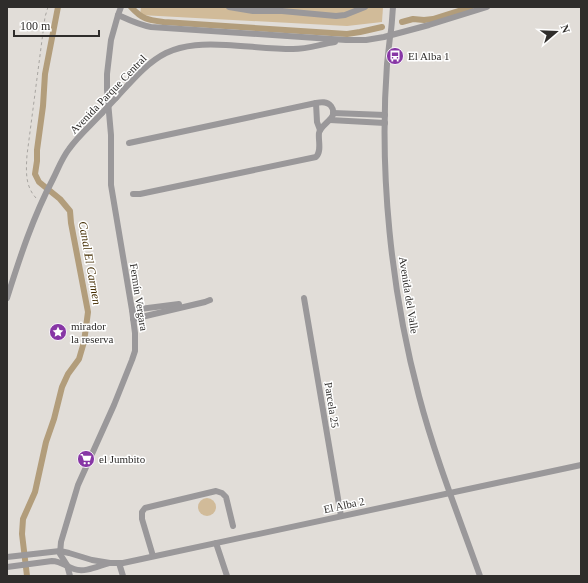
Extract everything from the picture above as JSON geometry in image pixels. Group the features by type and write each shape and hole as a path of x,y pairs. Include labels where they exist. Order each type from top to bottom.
{"street":[{"name":"Fermín Vergara","path":"60,551 61,542 78,485 114,405 135,351 132,310 111,185 111,135 107,90 111,40 121,7"},
{"path":"230,7 253,11 281,9 336,16 345,15 365,7"},
{"name":"Avenida del Valle","path":"393,7 387,63 385,115 386,165 388,208 401,316 419,397 433,444 480,576"},
{"path":"118,15 141,25 151,27 346,40 371,40 391,36 487,7"},
{"name":"Avenida Parque Central","path":"7,298 24,244 41,203 64,156 136,76 150,64 165,54 185,47 200,45 295,49 346,40"},
{"path":"129,143 322,102 327,103 332,108 333,113 330,120 320,130"},
{"path":"133,194 140,194 316,157 319,153 320,130 316,103"},
{"path":"333,113 385,115"},
{"path":"330,120 385,123"},
{"name":"Parcela 25","path":"304,298 341,516"},
{"path":"132,310 180,304 203,299 210,300 133,319"},
{"name":"El Alba 2","path":"7,557 60,551 92,560 119,563 581,465"},
{"path":"153,556 142,519 142,512 145,508 216,491 222,493 226,497 233,526"},
{"path":"216,543 227,576"},
{"path":"60,551 62,558 67,565 70,576"},
{"name":"El Alba 2","path":"7,567 52,561 81,570 110,563"},
{"path":"119,563 123,576"}],"path":[{"path":"41,203 29,187 26,165 44,17 48,7"}],"shaded area":[{"path":"141,7 383,7 382,22 347,26 140,15"},
{"path":"207,498 213,501 216,507 213,513 207,516 201,513 198,507 201,501"}],"waterway":[{"name":"Canal El Carmen","path":"27,576 22,534 23,519 35,492 46,442 54,419 62,387 68,374 79,359 84,342 88,312 70,211 60,199 39,182 35,174 45,74 58,7"},
{"path":"131,7 139,15 146,19 164,22 347,34 382,27"},
{"path":"402,22 413,19 433,19 471,7"}],"place":[{"name":"El Alba 1","path":"395,56"},
{"name":"mirador la reserva","path":"58,332"},
{"name":"el Jumbito","path":"86,459"}]}
